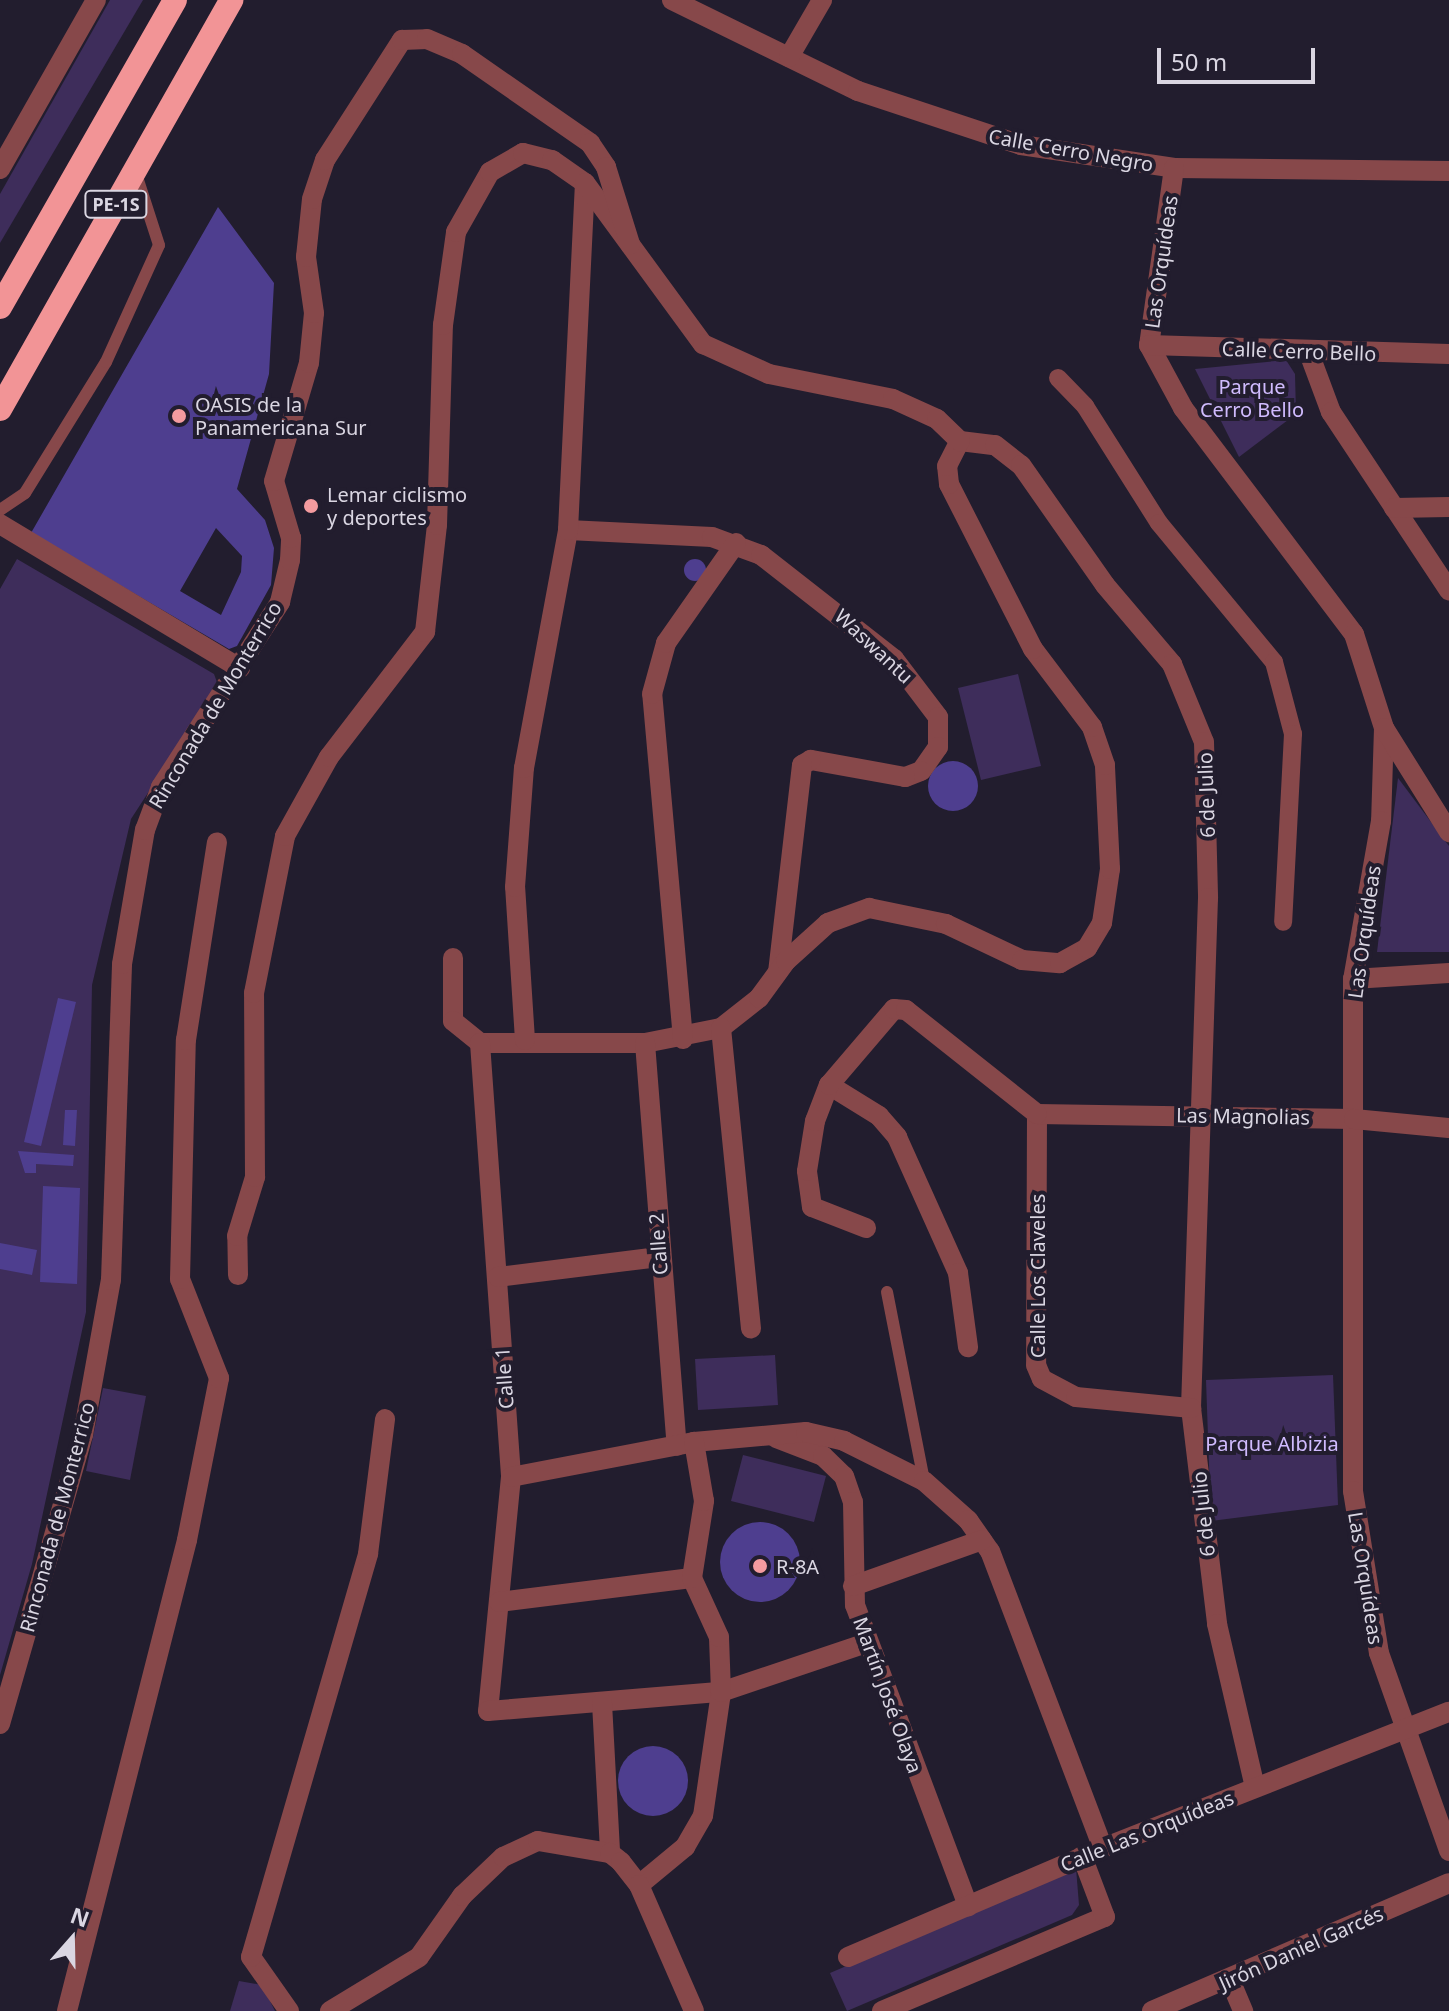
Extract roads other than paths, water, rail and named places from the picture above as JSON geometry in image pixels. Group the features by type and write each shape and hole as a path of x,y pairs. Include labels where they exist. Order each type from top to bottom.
{"highway":[{"name":"PE-1S","path":"0,307 175,0"},
{"name":"PE-1S","path":"0,410 231,0"}],"street":[{"path":"0,169 96,0"},
{"name":"Calle Cerro Negro","path":"672,0 789,57 939,122 1021,145 1174,168 1449,171"},
{"path":"789,57 822,0"},
{"name":"Rinconada de Monterrico","path":"0,1724 83,1435 111,1280 122,964 145,830 161,787 280,602 290,560 291,538 274,481 309,363 314,313 306,257 312,199 325,160 402,40 427,39 462,54 590,143 606,167 630,244"},
{"path":"238,1275 237,1236 255,1177 254,993 285,836 329,757 425,632 437,525 443,325 456,232 490,172 523,153 552,160 585,183 703,344 769,374 893,399 937,419 960,441 947,466 949,484 1033,649 1092,727 1105,765 1110,869 1102,923 1087,948 1060,963 1022,960 946,924 869,908 828,923 778,972 759,998 721,1028 683,1039 645,1043 525,1040 480,1043 453,1021 453,958"},
{"name":"Las Orquídeas","path":"1174,168 1149,345 1183,408 1354,634 1384,728 1381,821 1353,979 1353,1491 1367,1602 1403,1729 1449,1851"},
{"path":"525,1040 515,887 524,768 568,530 585,183"},
{"name":"Calle Cerro Bello","path":"1149,345 1309,353 1449,354"},
{"path":"1309,353 1331,412 1449,590"},
{"path":"1058,378 1085,406 1159,523 1274,662 1293,734 1283,922"},
{"name":"6 de Julio","path":"960,441 995,445 1021,465 1105,585 1172,664 1189,697 1209,767 1191,1408 1217,1624 1255,1787"},
{"path":"1394,508 1449,507"},
{"path":"0,524 240,668"},
{"name":"Waswantu","path":"568,530 736,543 801,580 894,659 938,717 941,733 930,760 905,777 811,760 802,765 778,972"},
{"path":"683,1039 652,694 666,643 736,543"},
{"path":"1384,728 1449,832"},
{"path":"67,2011 187,1540 219,1378 180,1279 186,1040 217,842"},
{"path":"1353,979 1449,973"},
{"path":"866,1228 812,1207 807,1171 829,1085 873,1028 900,1008 1037,1114"},
{"path":"721,1028 751,1329"},
{"name":"Calle 1","path":"480,1043 511,1477 488,1711 602,1703"},
{"name":"Calle 2","path":"645,1043 659,1257 685,1444 704,1501 692,1578"},
{"path":"829,1085 879,1116 897,1137 958,1273 968,1347"},
{"name":"Las Magnolias","path":"1037,1114 1201,1114 1354,1119 1449,1128"},
{"name":"Calle Los Claveles","path":"1037,1114 1036,1365 1042,1379 1076,1397 1191,1408"},
{"path":"498,1277 659,1257"},
{"path":"289,2011 251,1957 368,1554 385,1419"},
{"path":"511,1477 761,1432 806,1432 844,1441 924,1481 982,1540 1103,1848"},
{"name":"Martín José Olaya","path":"761,1432 823,1456 844,1476 853,1502 853,1586 867,1643 968,1906"},
{"path":"853,1586 982,1540"},
{"path":"499,1602 692,1578 719,1637 721,1692 696,1833 639,1885"},
{"path":"610,1853 602,1703 721,1692 867,1643"},
{"name":"Calle Las Orquídeas","path":"848,1957 1082,1856 1449,1712"},
{"path":"330,2011 419,1957 462,1896 520,1847 538,1841 610,1853 639,1885 694,2011"},
{"path":"882,2011 1105,1917 1082,1856"},
{"name":"Jirón Daniel Garcés","path":"1152,2011 1230,1980 1449,1883"},
{"path":"1230,1980 1243,2011"}],"lane":[{"path":"0,510 25,493 106,362 159,245 135,171"},
{"path":"887,1292 924,1481"}],"place":[{"name":"OASIS de la Panamericana Sur","path":"179,416"},
{"name":"Lemar ciclismo y deportes","path":"311,506"},
{"name":"R-8A","path":"760,1566"}],"park label":[{"name":"Parque Cerro Bello","path":"1252,398"},
{"name":"Parque Albizia","path":"1272,1443"}]}
